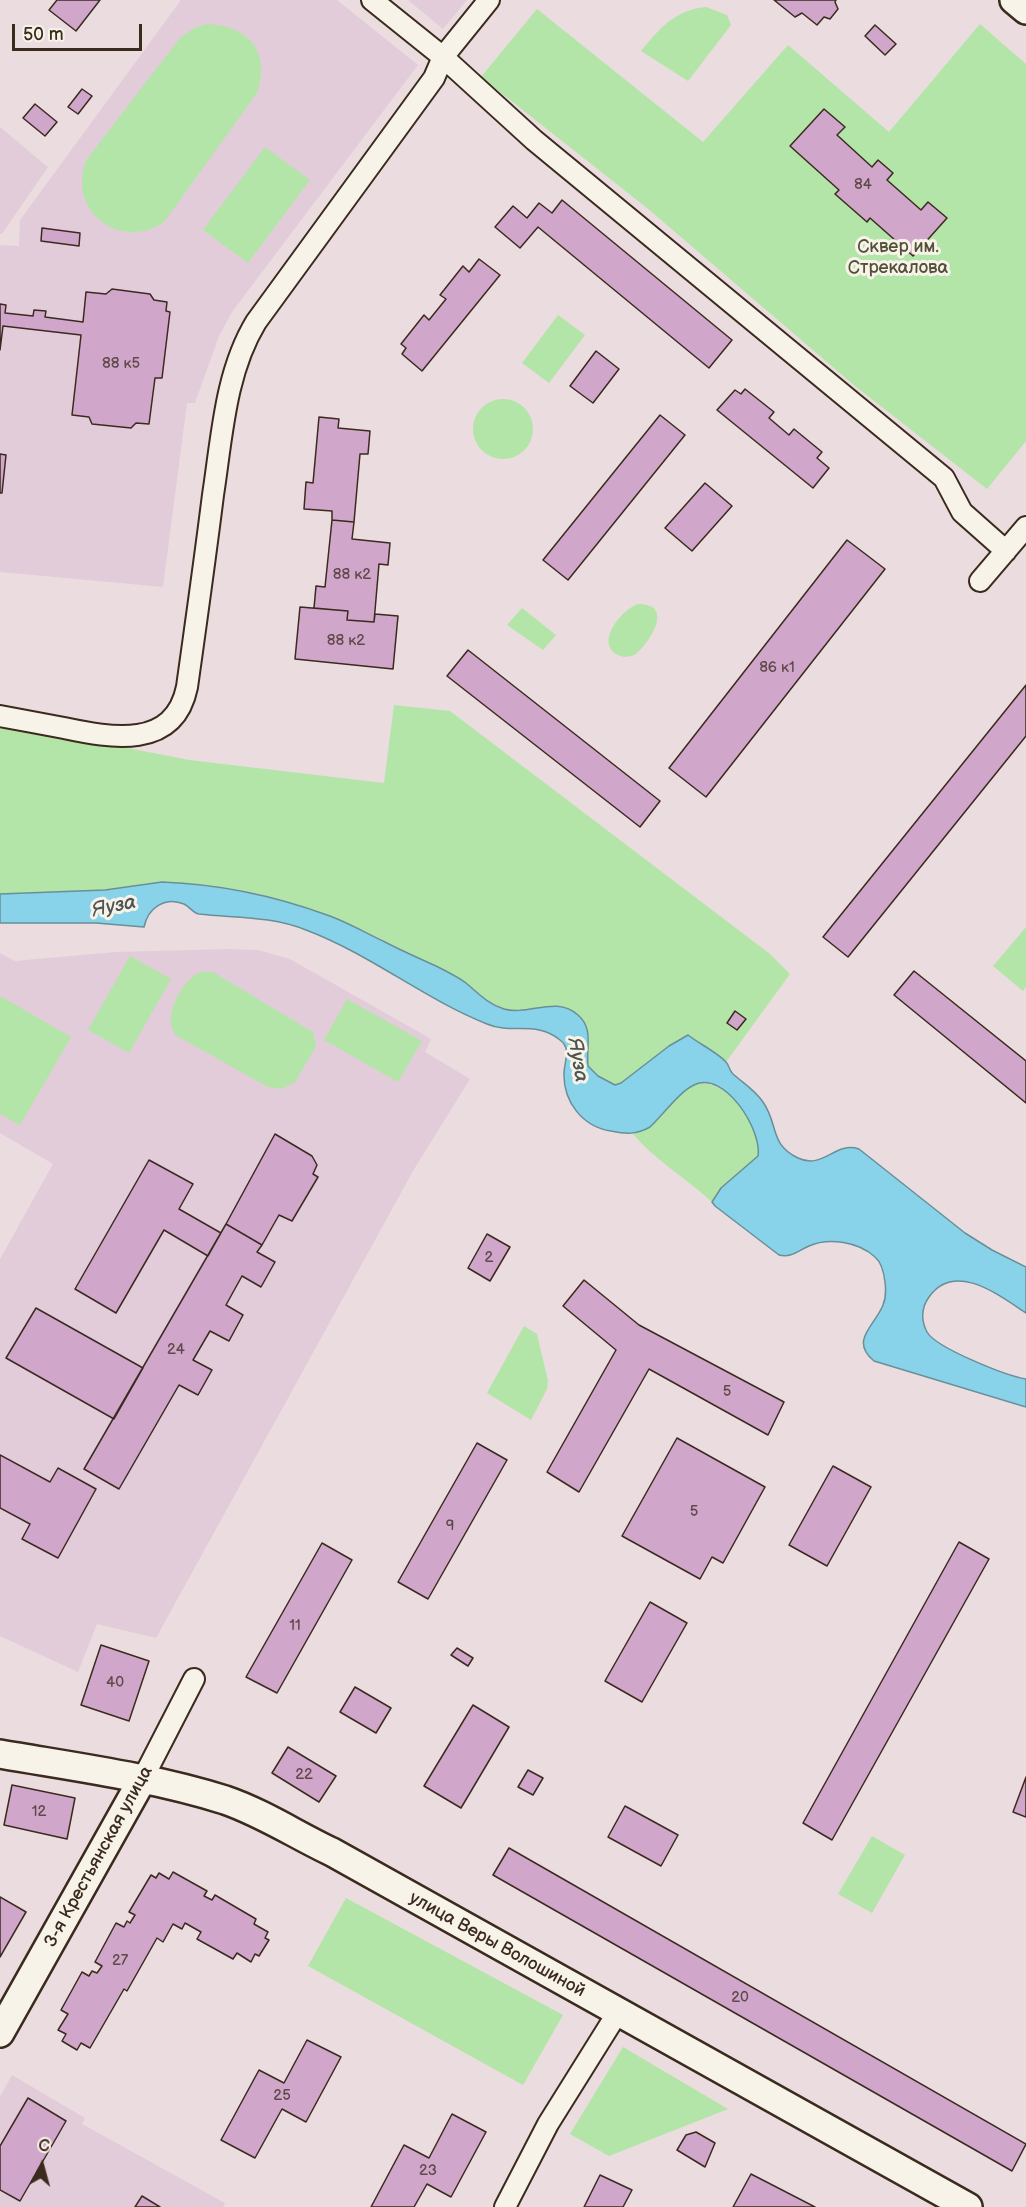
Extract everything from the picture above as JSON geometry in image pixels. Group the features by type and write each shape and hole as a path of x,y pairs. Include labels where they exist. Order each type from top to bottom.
{"street":[{"path":"372,0 443,57 534,140 944,478 962,512 1006,551"},
{"path":"0,716 125,738 151,732 162,726 180,708 187,687 222,434 232,382 241,351 256,322 434,78 443,57 489,0"},
{"path":"1014,0 1026,10"},
{"path":"980,581 1026,526"},
{"name":"3-я Крестьянская улица","path":"0,2033 142,1780 194,1679"},
{"name":"улица Веры Волошиной","path":"0,1754 142,1780 224,1800 255,1812 968,2207"},
{"path":"505,2207 548,2124 618,2012"}],"shaded area":[{"path":"181,0 337,0 418,65 232,312 219,336 195,403 187,403 163,587 0,572 0,245 19,246 20,220"},
{"path":"408,0 467,0 443,29"},
{"path":"0,127 48,167 2,234 0,234"},
{"path":"258,950 290,959 431,1039 425,1052 470,1079 413,1171 156,1638 97,1624 78,1672 0,1636 0,1259 53,1164 0,1133 0,953 15,961 115,952"},
{"path":"12,2075 85,2118 82,2124 225,2203 223,2207 0,2207 0,2097"}],"green space":[{"path":"706,7 727,15 731,25 688,81 641,51 662,28 677,16"},
{"name":"Сквер им. Стрекалова","path":"537,9 703,142 788,45 889,132 980,24 1026,64 1026,441 987,489 855,386 647,208 481,77"},
{"path":"208,24 235,30 253,44 261,65 261,78 257,93 164,222 147,230 130,232 114,229 100,220 90,209 83,194 82,177 87,159 180,38 196,27"},
{"path":"265,147 310,180 248,263 203,230"},
{"path":"558,315 585,335 549,383 522,363"},
{"path":"497,399 509,399 525,407 531,417 533,429 531,441 525,451 509,459 497,459 481,451 473,435 473,423 481,407"},
{"path":"638,604 655,610 657,617 653,633 636,654 627,657 620,656 611,650 610,635 618,619"},
{"path":"522,608 556,635 543,650 507,625"},
{"path":"394,705 450,711 770,954 790,974 726,1062 688,1036 615,1085 598,1076 588,1066 589,1036 544,1007 529,1011 503,1009 441,969 356,927 266,897 162,882 105,890 0,894 0,723 189,760 384,783"},
{"path":"1026,927 1026,987 1023,991 993,966"},
{"path":"130,956 171,979 129,1053 88,1030"},
{"path":"201,972 213,972 313,1032 316,1046 295,1082 282,1089 268,1087 177,1036 172,1029 172,1010 187,982"},
{"path":"0,996 71,1037 20,1125 0,1114"},
{"path":"347,999 422,1041 398,1082 324,1040"},
{"path":"701,1083 713,1085 734,1099 750,1120 758,1144 758,1156 721,1188 712,1202 651,1153 633,1134 653,1124 683,1093"},
{"path":"524,1326 537,1334 548,1381 547,1389 531,1420 487,1393"},
{"path":"872,1836 905,1855 872,1913 838,1894"},
{"path":"346,1898 563,2015 523,2085 308,1966"},
{"path":"623,2047 728,2109 609,2156 570,2134"}],"water":[{"name":"Яуза","path":"162,882 204,885 246,892 327,915 449,973 488,1001 504,1009 523,1010 552,1006 570,1009 583,1020 588,1032 588,1066 598,1076 615,1085 688,1035 727,1063 733,1074 760,1098 768,1110 778,1140 789,1153 807,1161 815,1161 843,1149 859,1149 965,1233 1026,1267 1026,1313 991,1291 964,1281 940,1286 929,1297 923,1314 927,1332 944,1346 989,1367 1026,1379 1026,1407 874,1361 867,1353 864,1340 883,1305 886,1288 881,1265 868,1252 844,1242 826,1242 817,1243 791,1255 779,1255 715,1206 712,1202 721,1188 758,1156 758,1145 748,1118 729,1094 718,1086 706,1083 689,1088 645,1130 621,1133 601,1129 584,1119 571,1103 567,1094 564,1073 566,1047 551,1034 533,1029 496,1027 487,1024 441,1002 352,951 293,925 267,920 199,914 177,902 158,905 149,914 144,927 96,923 0,923 0,894 105,890"}],"building":[{"path":"57,0 100,0 76,31 49,10"},
{"path":"774,0 836,0 838,9 830,19 824,17 817,25 802,13 795,17"},
{"path":"875,25 896,44 885,55 865,36"},
{"path":"82,89 92,96 78,114 68,107"},
{"path":"35,104 57,122 45,136 23,118"},
{"path":"824,109 845,127 837,135 872,167 878,160 893,173 887,180 921,210 928,202 947,218 913,256 870,218 867,222 835,194 839,190 790,146"},
{"path":"562,200 732,340 709,368 538,227 520,248 495,227 513,206 527,218 539,203 552,213"},
{"path":"42,228 80,233 79,246 41,241"},
{"path":"479,259 500,275 422,371 402,354 406,348 401,344 424,315 429,320 446,299 440,295 463,266 469,272"},
{"path":"112,289 150,294 154,300 167,302 166,311 170,312 162,378 155,378 149,424 136,423 131,428 92,424 89,417 72,415 81,335 3,326 0,350 0,304 6,305 5,313 33,316 34,310 46,311 45,317 83,322 86,292 106,294"},
{"path":"596,351 619,369 593,403 570,386"},
{"path":"745,389 774,412 769,418 789,435 794,429 822,452 817,458 829,468 813,488 717,410 735,390 741,394"},
{"path":"660,415 685,435 568,580 543,560"},
{"path":"319,417 339,419 338,428 370,431 368,454 360,454 354,522 332,520 332,511 304,509 306,482 313,483"},
{"path":"0,454 6,455 2,493 0,493"},
{"path":"705,483 732,506 692,551 665,528"},
{"path":"332,520 354,522 352,539 390,543 388,565 379,564 374,622 347,620 348,611 314,608 316,586 325,587"},
{"path":"847,540 885,569 706,797 669,768"},
{"path":"300,607 348,611 347,620 374,622 375,614 398,616 393,669 295,659"},
{"path":"468,650 660,801 640,827 447,676"},
{"path":"1026,685 1026,736 848,957 823,937"},
{"path":"914,971 1026,1061 1026,1103 894,995"},
{"path":"735,1011 746,1019 737,1030 727,1023"},
{"path":"275,1134 312,1156 317,1165 313,1174 318,1177 292,1221 279,1215 262,1245 226,1224"},
{"path":"149,1160 193,1184 179,1209 221,1233 208,1256 164,1230 116,1313 75,1289"},
{"path":"226,1224 262,1245 257,1252 275,1262 261,1287 242,1276 226,1305 243,1315 229,1341 210,1331 193,1360 212,1370 198,1395 179,1385 119,1489 84,1469"},
{"path":"487,1234 510,1247 490,1281 468,1268"},
{"path":"584,1280 639,1325 784,1402 768,1435 649,1369 579,1492 547,1472 616,1350 563,1306"},
{"path":"36,1308 143,1368 114,1419 6,1358"},
{"path":"677,1438 765,1487 723,1563 712,1557 700,1579 622,1536"},
{"path":"477,1443 507,1460 428,1599 398,1582"},
{"path":"0,1455 50,1482 58,1468 96,1489 58,1558 22,1539 30,1524 0,1508"},
{"path":"833,1466 871,1487 827,1566 789,1545"},
{"path":"959,1542 989,1559 832,1840 803,1823"},
{"path":"322,1543 352,1560 277,1693 246,1677"},
{"path":"650,1602 687,1623 642,1702 605,1681"},
{"path":"101,1645 149,1661 129,1721 81,1705"},
{"path":"457,1648 473,1658 468,1666 451,1655"},
{"path":"355,1687 391,1708 376,1733 340,1712"},
{"path":"473,1705 509,1727 461,1808 424,1786"},
{"path":"288,1747 336,1776 319,1802 272,1773"},
{"path":"528,1770 543,1778 533,1795 518,1787"},
{"path":"1026,1777 1026,1817 1013,1812"},
{"path":"12,1785 75,1798 67,1839 4,1825"},
{"path":"625,1806 678,1835 661,1866 608,1837"},
{"path":"509,1848 1026,2144 1012,2171 493,1875"},
{"path":"173,1872 207,1891 204,1896 212,1900 215,1895 256,1919 254,1924 268,1932 265,1938 269,1940 259,1956 255,1954 251,1962 237,1953 233,1959 197,1939 201,1932 185,1923 182,1929 173,1924 163,1942 157,1938 127,1991 124,1989 90,2048 81,2043 77,2050 62,2041 66,2034 58,2030 68,2014 61,2010 82,1972 89,1976 92,1971 97,1973 102,1966 95,1962 116,1923 124,1927 127,1921 130,1923 135,1915 129,1912 151,1875 156,1878 159,1873 169,1879"},
{"path":"0,1897 26,1912 0,1957"},
{"path":"307,2040 341,2057 306,2122 282,2109 255,2158 221,2140 259,2070 284,2083"},
{"path":"28,2098 66,2121 20,2201 0,2190 0,2146"},
{"path":"452,2114 486,2132 451,2197 427,2184 414,2207 371,2207 404,2145 429,2158"},
{"path":"696,2132 715,2143 705,2167 677,2150 686,2135"},
{"path":"751,2174 815,2207 733,2207"},
{"path":"600,2175 632,2190 623,2207 584,2207"},
{"path":"142,2196 160,2207 135,2207"}]}
